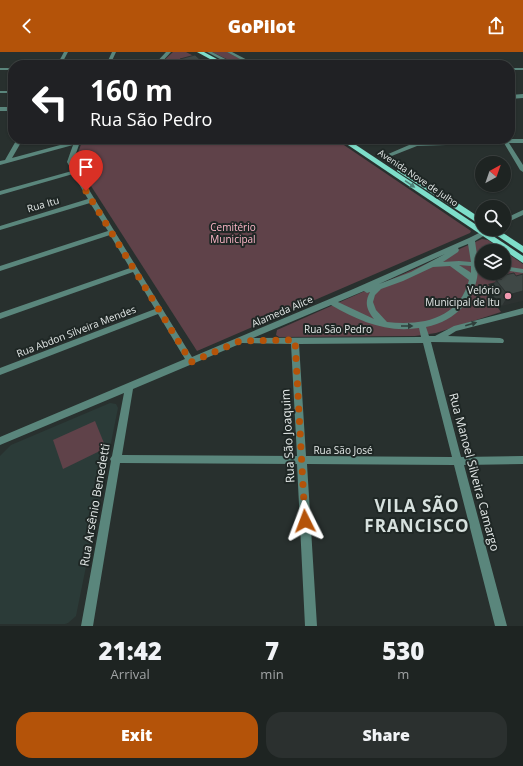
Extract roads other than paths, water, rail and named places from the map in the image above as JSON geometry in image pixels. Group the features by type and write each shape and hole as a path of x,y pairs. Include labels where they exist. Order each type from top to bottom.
{"main road":[{"path":"198,54 207,60"},
{"path":"198,54 213,60"},
{"name":"Avenida Nove de Julho","path":"350,144 475,221"},
{"name":"Avenida Nove de Julho","path":"361,144 475,218"},
{"path":"496,236 523,260"},
{"path":"499,236 523,250"}],"street":[{"path":"161,60 169,52"},
{"path":"209,52 224,60"},
{"path":"229,52 245,60"},
{"path":"8,160 17,144"},
{"path":"0,163 67,144"},
{"path":"77,144 70,162 75,172 191,362"},
{"path":"382,158 411,144"},
{"path":"507,144 523,170"},
{"path":"0,193 75,172"},
{"name":"Rua Itu","path":"0,228 92,200"},
{"path":"511,218 523,212"},
{"path":"0,269 112,232"},
{"name":"Alameda Alice","path":"0,441 191,362 354,292 478,236"},
{"path":"354,292 380,287 427,267 448,257 468,242 475,262"},
{"path":"427,267 451,264 475,270"},
{"path":"451,264 463,270 475,271"},
{"path":"0,316 134,269"},
{"path":"511,269 523,271 520,275 522,279 511,277"},
{"path":"331,302 353,314 385,326 422,325 442,320 459,307 468,294 475,278"},
{"path":"380,287 370,295 368,305 385,326"},
{"name":"Rua Abdon Silveira Mendes","path":"0,372 160,310"},
{"name":"Rua São Pedro","path":"430,340 454,329 523,311"},
{"name":"Rua Manoel Silveira Camargo","path":"422,325 430,340 458,461 501,626"},
{"name":"Rua São Joaquim","path":"295,340 311,626"},
{"name":"Rua São Pedro","path":"240,341 500,341"},
{"name":"Rua Arsênio Benedetti","path":"87,626 115,459 129,388"},
{"name":"Rua São José","path":"115,459 523,460"}],"place":[{"name":"Velório Municipal de Itu","path":"508,296"}],"district":[{"name":"VILA SÃO FRANCISCO","path":"417,516"}],"park label":[{"name":"Cemitério Municipal","path":"233,232"}]}
